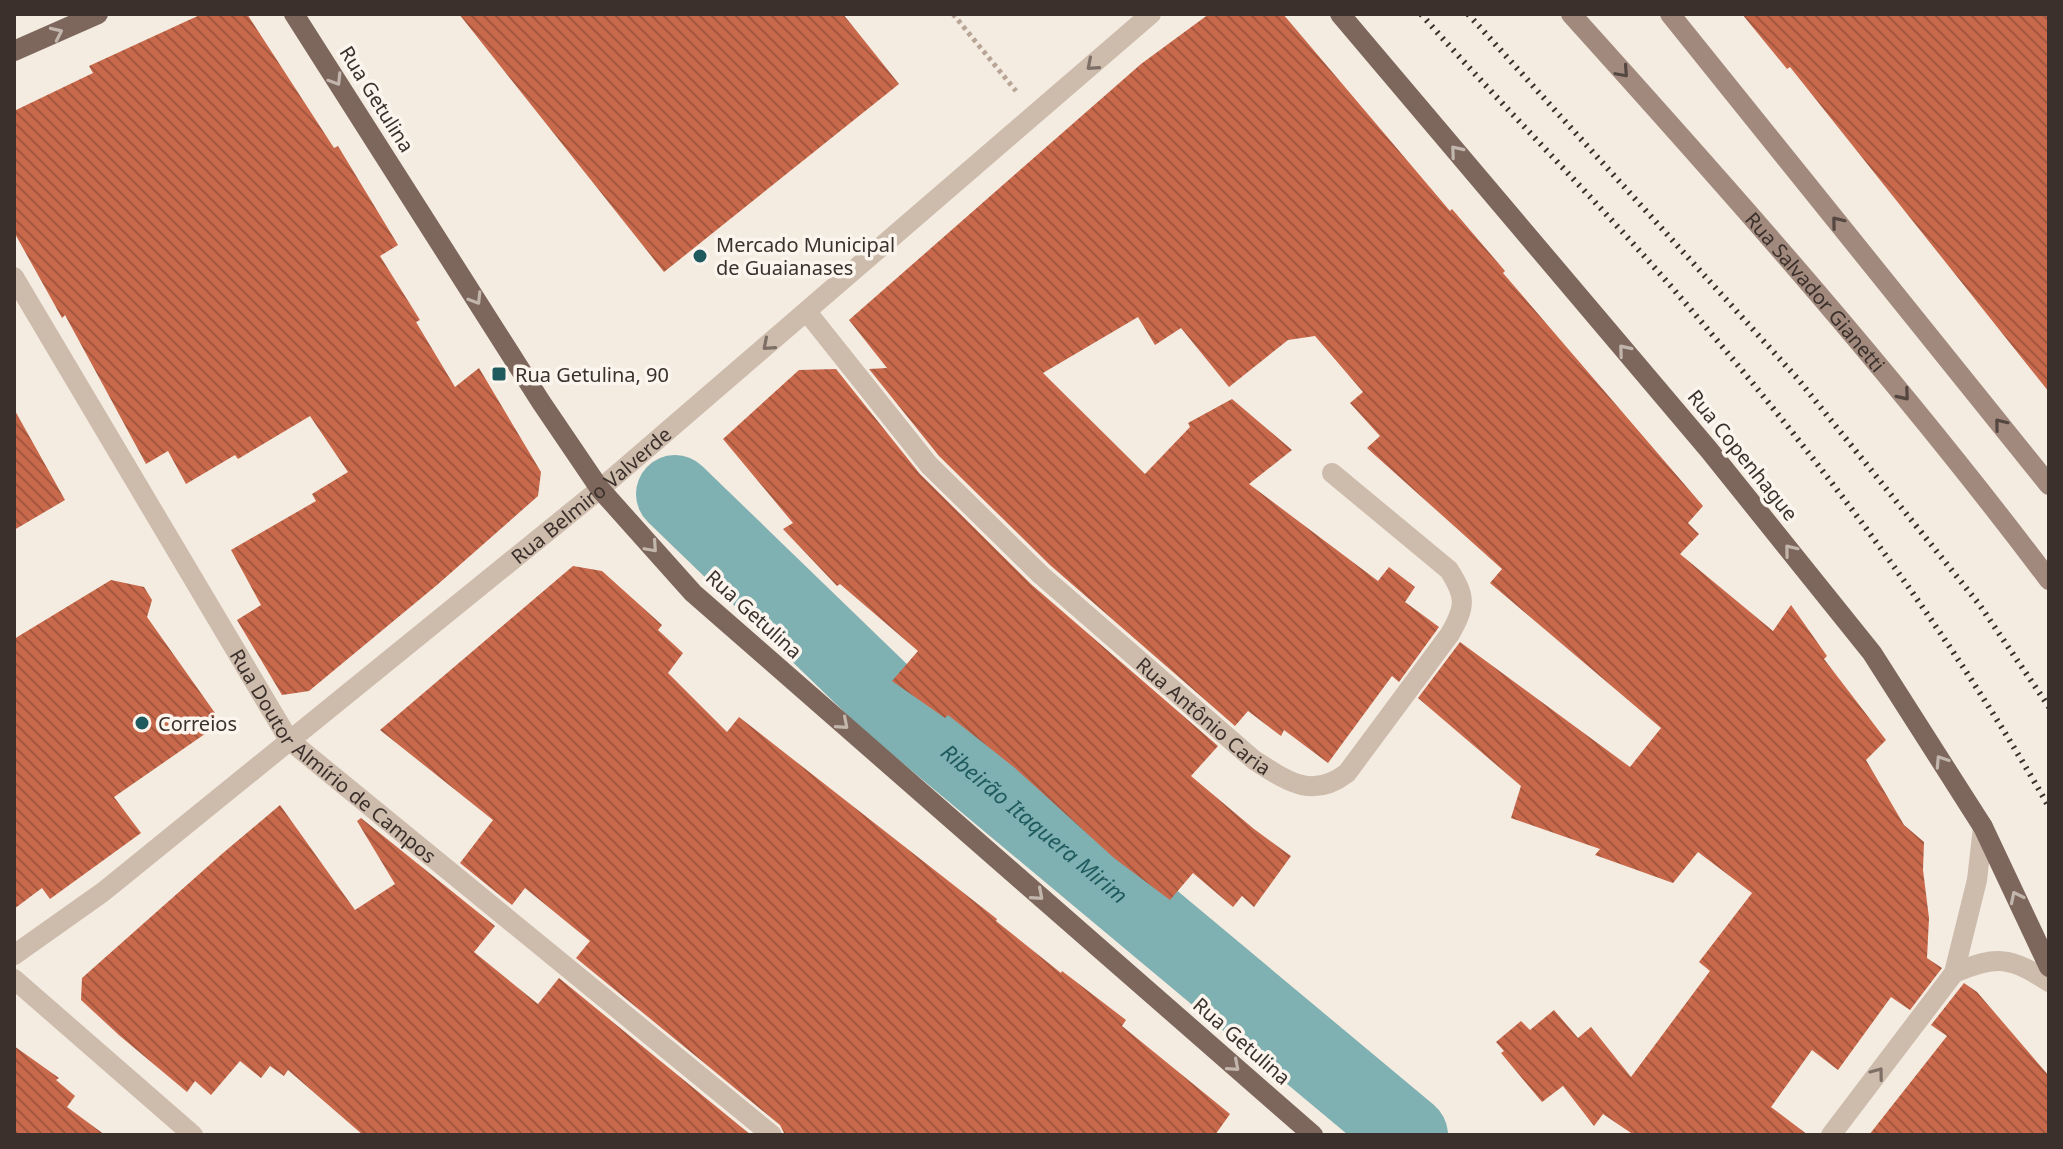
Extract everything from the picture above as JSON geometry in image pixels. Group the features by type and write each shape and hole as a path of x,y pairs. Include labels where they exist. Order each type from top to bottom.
{"main road":[{"path":"14,51 98,14"},
{"name":"Rua Getulina","path":"294,14 541,402 600,489 693,593 1313,1135"},
{"name":"Rua Copenhague","path":"1340,14 1709,450 1862,641 1983,827 2049,967"},
{"name":"Rua Salvador Gianetti","path":"1571,14 1810,282 1969,473 2049,580"},
{"path":"1670,14 2049,485"}],"street":[{"name":"Rua Belmiro Valverde","path":"14,955 103,892 600,489 1151,14"},
{"name":"Rua Doutor Almírio de Campos","path":"14,277 289,740 772,1135"},
{"name":"Rua Antônio Caria","path":"807,312 929,465 1041,575 1254,760 1286,780 1314,788 1333,784 1347,773 1450,634 1462,612 1462,590 1449,570 1332,473"},
{"path":"1831,1135 1954,973 1977,880 1983,827"},
{"path":"1954,973 1981,962 1999,961 2021,964 2049,982"},
{"path":"14,979 193,1135"}],"path":[{"path":"953,14 1035,114"}],"building":[{"path":"202,14 247,14 334,148 338,146 398,245 380,256 420,320 416,322 455,387 479,368 541,472 538,496 437,585 309,691 282,695 237,620 261,605 231,550 316,501 312,494 348,472 310,416 238,459 235,455 186,484 168,451 146,464 65,315 62,318 14,232 14,111 93,73 89,66"},
{"path":"459,14 843,14 899,84 664,272"},
{"path":"1209,14 1283,14 1703,506 1688,523 1699,534 1680,554 1773,631 1791,605 1827,656 1824,659 1886,740 1866,760 1904,825 1924,842 1923,870 1929,918 1927,958 1942,968 1910,1010 1891,997 1838,1070 1812,1050 1771,1107 1808,1135 1634,1135 1603,1114 1594,1126 1563,1086 1542,1102 1501,1053 1504,1051 1496,1042 1521,1021 1530,1030 1554,1010 1578,1038 1591,1027 1631,1077 1710,971 1699,962 1752,893 1698,852 1673,883 1595,855 1600,849 1511,818 1521,786 1418,698 1460,642 1630,767 1661,728 1490,583 1502,569 1367,448 1380,436 1350,403 1363,392 1315,336 1288,340 1229,387 1181,328 1155,345 1138,317 1043,373 1145,474 1190,427 1188,423 1232,399 1292,450 1249,484 1378,581 1389,567 1415,587 1405,602 1439,627 1399,682 1392,676 1328,763 1284,730 1281,736 1248,711 1235,726 1050,565 939,456 869,369 887,368 849,320 1141,64"},
{"path":"1742,14 2049,14 2049,392 1790,67 1787,69"},
{"path":"836,369 920,474 1032,585 1218,746 1191,776 1291,856 1254,907 1242,896 1233,907 1193,873 1170,900 1114,858 1015,768 948,715 945,718 892,681 918,651 840,584 837,586 783,529 793,523 723,439 799,370"},
{"path":"14,409 65,500 14,530"},
{"path":"573,566 602,571 662,625 658,630 683,653 668,673 727,732 739,717 997,919 1061,973 1126,1020 1122,1026 1230,1114 1215,1135 785,1135 780,1125 576,958 590,941 525,888 512,905 460,863 493,820 380,730"},
{"path":"111,580 144,587 152,600 147,617 215,713 212,729 114,797 141,833 50,899 42,888 14,909 14,639"},
{"path":"280,805 355,910 395,884 357,821 361,818 495,926 474,952 538,1004 559,978 751,1135 363,1135 288,1070 284,1076 270,1066 261,1078 240,1061 211,1095 195,1081 187,1092 81,1000 82,978"},
{"path":"1964,983 1977,992 2049,1076 2049,1135 1869,1135 1947,1036 1931,1025"},
{"path":"14,1046 59,1078 56,1080 75,1096 67,1107 105,1135 14,1135"}],"waterway":[{"name":"Ribeirão Itaquera Mirim","path":"675,494 889,701 1409,1135"}],"railway":[{"path":"1421,14 1655,268 1786,424 1925,611 2010,740 2049,807"},
{"path":"1468,14 1797,378 1979,604 2049,707"}],"place":[{"name":"Mercado Municipal de Guaianases","path":"700,256"},
{"name":"Rua Getulina, 90","path":"499,374"},
{"name":"Correios","path":"142,723"}]}
